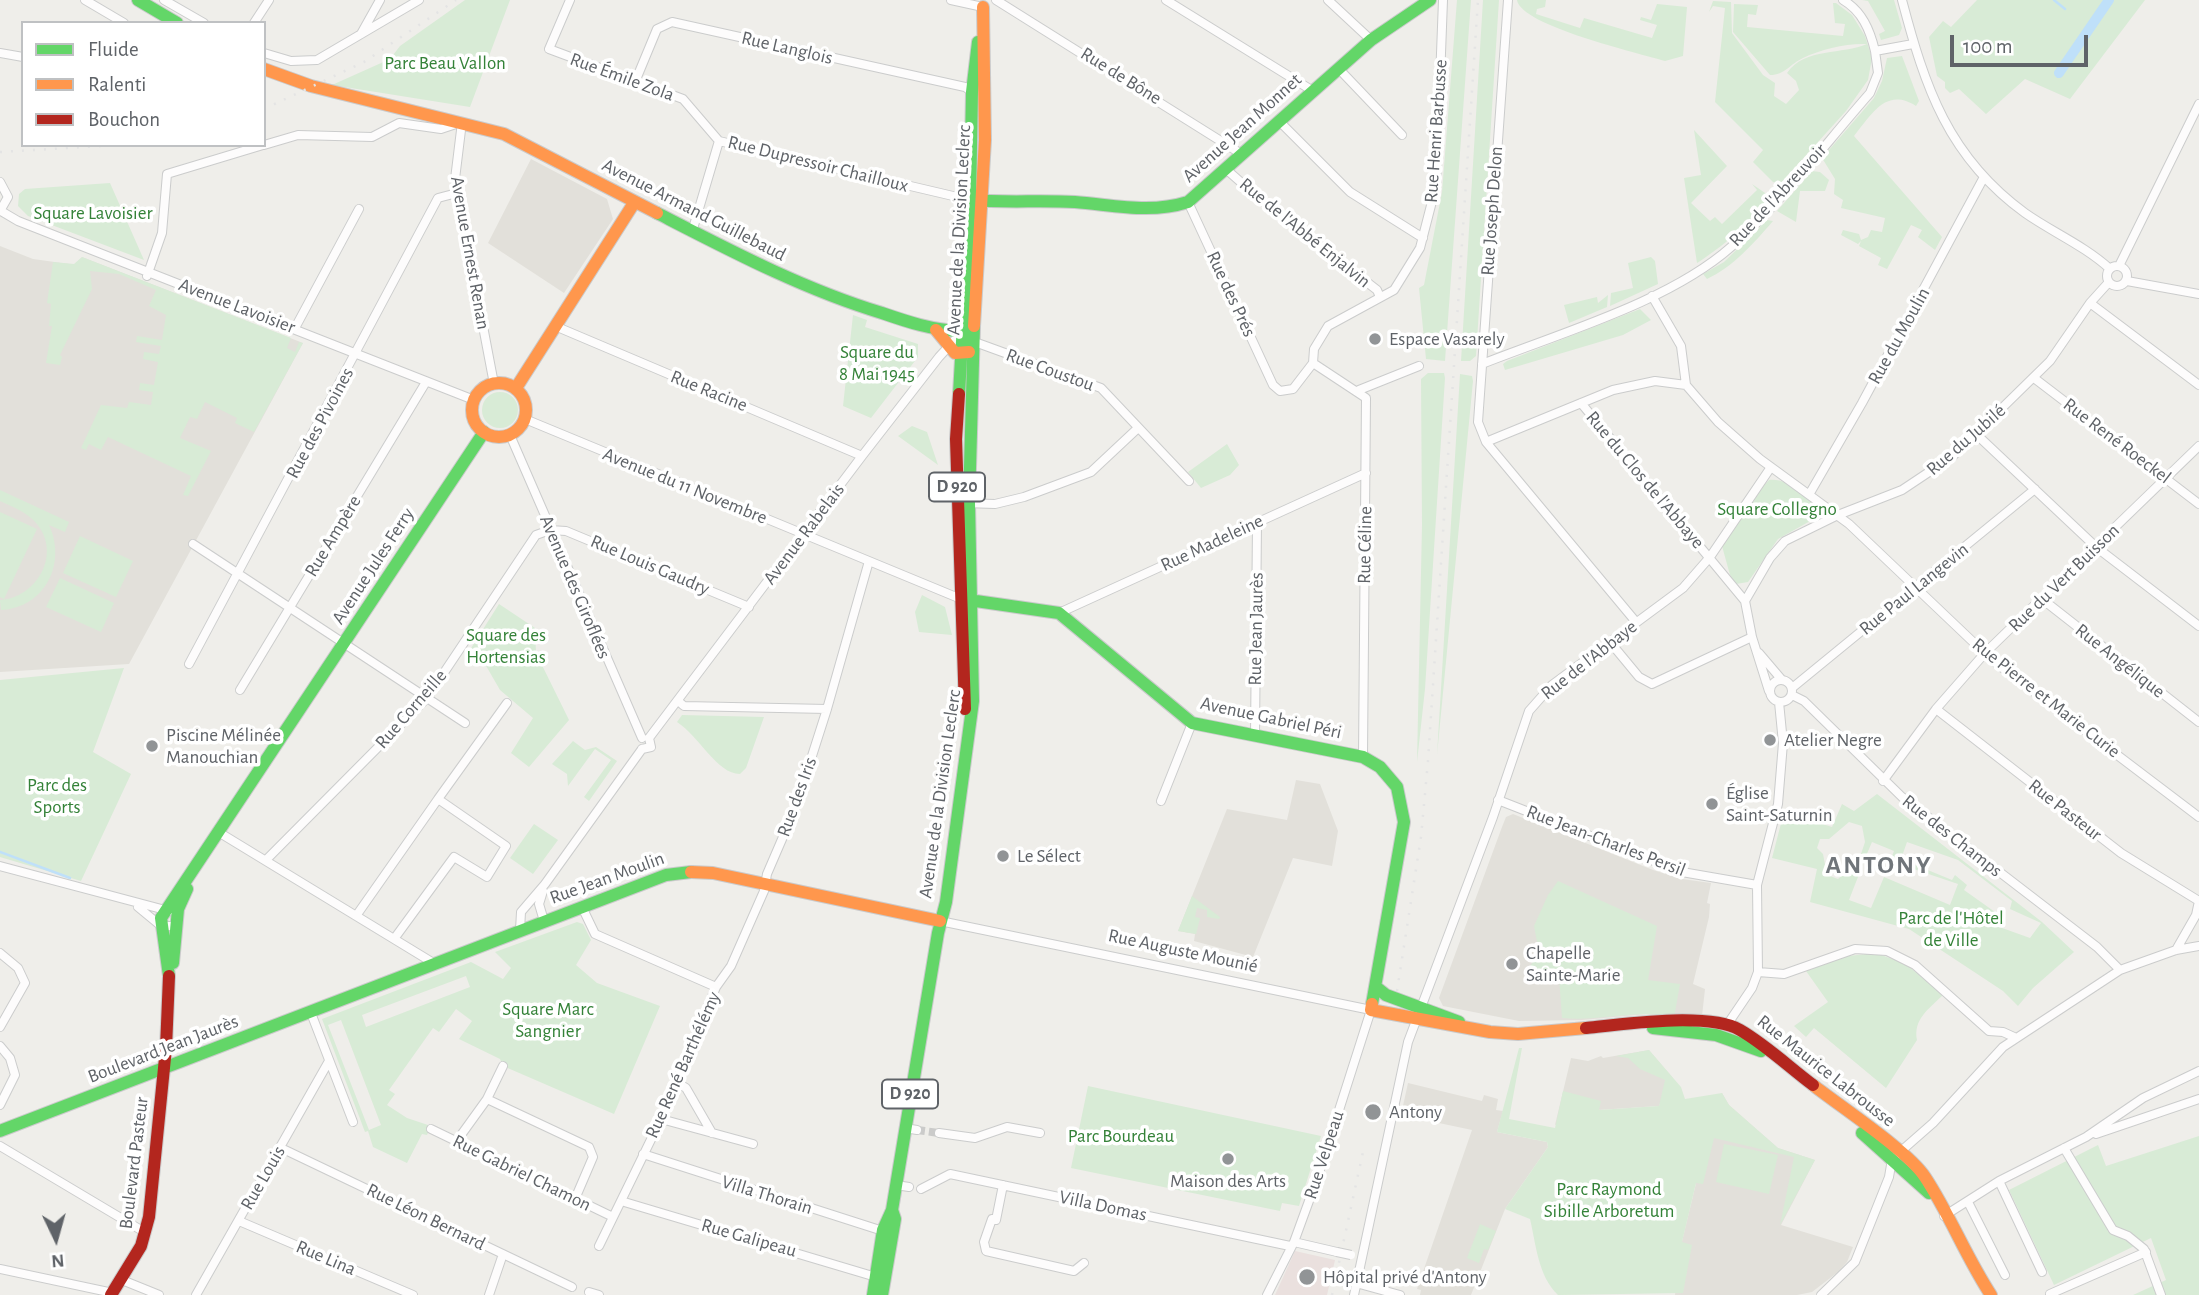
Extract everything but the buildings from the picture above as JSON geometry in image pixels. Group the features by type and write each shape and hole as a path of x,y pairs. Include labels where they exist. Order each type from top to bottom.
{"main road":[{"path":"125,0 161,21"},
{"path":"138,0 174,21"},
{"name":"Avenue Jean Monnet","path":"976,200 1175,208 1188,202 1227,170 1371,40 1430,0"},
{"name":"Avenue de la Division Leclerc","path":"963,503 973,346 976,200 972,92 983,3"},
{"name":"Avenue de la Division Leclerc","path":"940,921 947,898 973,701 959,354 985,140 983,3"},
{"name":"Avenue Armand Guillebaud","path":"266,70 311,86 462,122 515,139 773,273 856,305 936,330 960,331"},
{"name":"Avenue Armand Guillebaud","path":"266,78 355,105 408,116 438,117"},
{"path":"516,388 634,203"},
{"path":"936,330 947,347 959,354 973,346"},
{"path":"495,384 516,388 525,402 525,419 510,435 501,437 484,432 473,417 474,400 479,392 495,384"},
{"name":"Avenue Jules Ferry","path":"220,833 484,432"},
{"path":"967,601 1059,613"},
{"name":"Avenue Gabriel Péri","path":"1059,613 1192,723 1363,757 1389,776 1397,787 1404,808 1404,822 1371,1010"},
{"path":"169,977 161,926 164,910 220,833"},
{"path":"169,977 176,922 183,896 208,858 220,833"},
{"name":"Rue Jean Moulin","path":"338,1003 520,930 679,873 713,873 940,921"},
{"name":"D 920","path":"873,1295 887,1233 895,1219 892,1210 895,1185 911,1129 940,921"},
{"name":"Boulevard Pasteur","path":"112,1294 146,1233 164,1068 169,977"},
{"path":"1376,987 1419,1013"},
{"name":"Boulevard Jean Jaurès","path":"0,1131 338,1003"},
{"name":"Rue Auguste Mounié","path":"1371,1010 1419,1013"},
{"name":"Rue Maurice Labrousse","path":"1419,1013 1482,1031 1612,1034 1653,1028 1716,1035 1759,1049 1897,1160"},
{"name":"Rue Maurice Labrousse","path":"1558,1032 1656,1021 1727,1025 1763,1044 1897,1160"},
{"path":"1716,1035 1727,1025"},
{"path":"1897,1160 1924,1175 1944,1216 1991,1295"},
{"name":"D 920","path":"882,1295 887,1233"}],"street":[{"path":"85,0 121,21"},
{"path":"164,0 201,21"},
{"path":"255,21 269,0"},
{"path":"360,37 380,0"},
{"path":"266,54 290,61 317,60 419,0"},
{"name":"Rue Émile Zola","path":"570,0 549,49 683,99 719,141"},
{"path":"951,0 983,3"},
{"name":"Rue de Bône","path":"996,0 1243,155"},
{"path":"1166,0 1312,91"},
{"path":"1328,0 1371,40"},
{"name":"Rue Henri Barbusse","path":"1273,384 1280,391 1293,389 1313,363 1314,349 1328,326 1394,290 1423,238 1436,186 1443,0"},
{"name":"Rue Joseph Delon","path":"1486,442 1478,422 1508,0"},
{"path":"1843,0 1856,10 1867,26 1875,51 1913,44"},
{"path":"1902,0 1929,93 1951,136 1984,177 2025,213 2115,267 2127,271 2127,281"},
{"name":"Rue Langlois","path":"635,82 657,29 672,22 965,87 972,92"},
{"name":"Rue de l'Abreuvoir","path":"1482,364 1652,296 1700,270 1730,248 1768,210 1870,93 1878,73 1875,51"},
{"path":"0,53 21,57"},
{"path":"1338,68 1402,135"},
{"path":"2199,104 2115,267 2107,277 2109,282 2120,286 2127,281 2199,294"},
{"path":"266,144 298,135 372,137 398,123 441,129 462,122"},
{"name":"Avenue Ernest Renan","path":"462,122 454,169 457,193 495,384"},
{"path":"1280,122 1350,191 1423,238"},
{"name":"Rue Dupressoir Chailloux","path":"692,232 719,141 976,200"},
{"path":"147,274 162,233 167,174 256,147"},
{"name":"Rue de l'Abbé Enjalvin","path":"1227,170 1261,200 1377,290 1380,297"},
{"name":"Rue du Moulin","path":"1810,493 1862,403 1984,177"},
{"name":"Avenue Lavoisier","path":"0,182 8,197 0,211 18,221 147,274 295,328 474,400"},
{"name":"Rue des Pivoines","path":"189,664 438,198 457,193"},
{"name":"Rue des Prés","path":"1188,202 1273,384"},
{"path":"295,328 359,209"},
{"name":"Rue du Jubilé","path":"1745,601 1763,567 1785,541 1838,515 1902,491 1930,474 1976,434 2050,361 2090,303 2109,282"},
{"path":"1652,296 1681,346 1686,385 1718,422 1771,467 1838,515"},
{"path":"2090,303 2199,386"},
{"name":"Rue Racine","path":"555,326 862,456"},
{"name":"Rue Coustou","path":"960,331 973,346 1101,388 1189,481"},
{"name":"Avenue Rabelais","path":"646,738 678,701 862,456 960,331"},
{"path":"1313,363 1359,390 1419,366"},
{"name":"Rue René Roeckel","path":"2034,378 2199,504"},
{"path":"1636,622 1486,442 1613,390 1655,381 1686,385"},
{"name":"Rue Ampère","path":"240,690 426,382"},
{"name":"Rue Céline","path":"1359,390 1366,398 1363,757"},
{"name":"Rue du Clos de l'Abbaye","path":"1581,403 1745,601"},
{"name":"Avenue du 11 Novembre","path":"525,419 967,601"},
{"path":"963,503 995,504 1024,497 1091,472 1138,428"},
{"path":"1976,434 2096,547 2199,626"},
{"name":"Avenue des Giroflées","path":"510,435 550,530 646,738"},
{"name":"Rue du Vert Buisson","path":"1883,780 1936,709 1986,653 2199,446"},
{"name":"Rue de l'Abbaye","path":"1354,1295 1405,1056 1529,711 1552,685 1683,588 1710,557 1771,467"},
{"name":"Rue Madeleine","path":"1059,613 1366,473"},
{"name":"Rue Paul Langevin","path":"1792,691 2035,489"},
{"name":"Rue Pierre et Marie Curie","path":"1838,515 1986,653 2199,817"},
{"name":"Rue Jean Jaurès","path":"1255,736 1257,523"},
{"name":"Rue Louis Gaudry","path":"550,530 566,531 749,607"},
{"name":"Rue Corneille","path":"266,860 427,698 536,535 550,530"},
{"path":"193,544 346,642 465,723"},
{"name":"Rue des Iris","path":"765,884 795,808 827,709 869,561"},
{"name":"Rue Angélique","path":"2042,599 2199,722"},
{"path":"1745,601 1752,636 1771,697 1779,702 1787,701 1792,691 1757,651"},
{"path":"1610,642 1639,677 1652,684 1752,636"},
{"path":"1769,691 1773,683 1782,680"},
{"name":"Rue des Champs","path":"1792,691 1902,797 2097,947 2120,970"},
{"path":"678,701 684,706 827,709"},
{"path":"1727,1025 1752,988 1758,972 1757,885 1778,804 1783,743 1779,702"},
{"path":"355,916 507,703"},
{"name":"Rue Pasteur","path":"1936,709 2121,853 2199,901"},
{"path":"1161,801 1192,723"},
{"path":"520,930 521,912 545,884 642,749 639,743 646,738"},
{"path":"394,939 454,857 487,877 506,846 438,799"},
{"name":"Rue Jean-Charles Persil","path":"1498,800 1682,872 1757,885"},
{"path":"220,833 435,964"},
{"path":"0,866 135,905 164,910 176,922"},
{"path":"544,921 539,904 545,884"},
{"name":"Rue René Barthélémy","path":"599,1246 661,1119 716,987 731,966 765,884"},
{"path":"2176,950 2182,937 2198,917 2199,901"},
{"path":"135,905 161,926 176,922"},
{"path":"582,907 595,934 716,987"},
{"name":"Rue Auguste Mounié","path":"940,921 1371,1010"},
{"path":"2189,927 2199,925"},
{"path":"2182,937 2195,947"},
{"path":"1821,1295 1856,1262 1897,1160 2014,1037 2120,970 2176,950 2195,947"},
{"path":"1758,972 1784,974 1855,949 1887,951 1914,965 1989,1031 2003,1032 2014,1037"},
{"path":"0,953 18,968 25,983 0,1027"},
{"name":"Rue Velpeau","path":"1267,1295 1292,1244 1371,1010"},
{"path":"311,1013 353,1122"},
{"path":"0,1046 10,1058 15,1075 0,1104"},
{"name":"Rue Louis","path":"196,1295 329,1061"},
{"path":"456,1142 486,1099 503,1066"},
{"path":"2087,1137 2143,1098 2199,1071"},
{"path":"676,1082 686,1088 712,1133"},
{"path":"486,1099 589,1147 593,1157 575,1199"},
{"path":"1944,1216 1999,1181 2087,1137 2199,1099"},
{"path":"661,1119 753,1144"},
{"path":"939,1133 975,1138 1007,1126 1040,1133"},
{"name":"Rue Gabriel Chamon","path":"431,1129 613,1217"},
{"path":"0,1146 146,1233"},
{"name":"Rue Léon Bernard","path":"281,1148 572,1287"},
{"path":"2064,1148 2113,1230 2128,1236 2146,1252 2161,1295"},
{"name":"Villa Thorain","path":"643,1154 650,1159 887,1233"},
{"name":"Villa Domas","path":"921,1189 950,1174 1362,1258"},
{"path":"1999,1181 2042,1272"},
{"path":"895,1185 909,1187"},
{"path":"1003,1185 996,1220 992,1219 984,1242 986,1251 1074,1271 1084,1263"},
{"name":"Rue Galipeau","path":"621,1200 876,1277"},
{"path":"1968,1202 2006,1275"},
{"name":"Rue Lina","path":"239,1221 413,1295"},
{"path":"2050,1294 2146,1252"},
{"path":"489,1295 503,1254"},
{"path":"0,1269 112,1294"},
{"path":"122,1280 159,1295"},
{"path":"1356,1283 1400,1295"},
{"path":"589,1292 599,1295"}],"shaded area":[{"path":"531,159 607,199 613,219 564,293 488,243"},
{"path":"0,246 33,259 69,264 75,264 82,257 303,343 129,664 0,672"},
{"path":"1296,780 1320,784 1338,831 1332,866 1293,858 1253,957 1194,941 1195,934 1178,931 1227,809 1287,820"},
{"path":"1513,814 1653,870 1682,879 1711,883 1707,903 1710,904 1709,917 1693,984 1705,989 1702,1016 1674,1018 1658,1013 1582,1020 1519,1021 1443,1006 1439,998 1506,817"},
{"path":"1649,1050 1673,1078 1659,1106 1598,1110 1555,1125 1571,1058 1588,1061 1601,1056 1603,1058"},
{"path":"1408,1083 1482,1101 1484,1095 1498,1099 1496,1110 1503,1111 1497,1132 1547,1142 1548,1147 1505,1209 1471,1295 1420,1295 1421,1290 1417,1289 1472,1130 1401,1115"},
{"path":"1722,1093 1729,1105 1778,1148 1815,1160 1781,1225 1853,1247 1847,1262 1838,1272 1812,1292 1797,1295 1675,1295 1678,1258 1703,1154"},
{"name":"Hôpital privé d'Antony","path":"1295,1251 1335,1260 1327,1295 1275,1295"}],"green space":[{"name":"Parc Beau Vallon","path":"465,0 510,0 470,107 332,85 390,59 400,46"},
{"path":"1457,0 1471,0 1445,361 1426,359 1419,288 1424,285 1442,192"},
{"path":"1483,0 1499,0 1476,356 1470,361 1461,361"},
{"path":"1517,0 1546,0 1545,7 1537,9 1536,14 1580,28 1584,18 1652,38 1657,25 1640,20 1641,17 1651,20 1657,4 1687,7 1683,56 1665,61 1559,29 1523,10"},
{"path":"1862,0 1894,0 1902,28 1899,35 1881,40 1879,34 1885,31 1868,1"},
{"path":"1977,0 2145,0 2070,99 2025,79 1986,114 1959,89 1950,93 1945,88 1945,82 1937,76 1929,37 1943,21 1951,27"},
{"path":"1713,1 1731,2 1732,33 1763,75 1775,83 1774,96 1786,104 1799,90 1796,81 1787,73 1795,65 1814,55 1867,44 1818,52 1798,60 1780,73 1770,75 1733,32 1734,4 1758,5 1756,15 1748,14 1747,27 1843,36 1845,24 1835,23 1833,3 1836,3 1852,15 1865,36 1872,58 1868,80 1846,111 1780,184 1773,182 1753,162 1763,150 1715,102 1725,8 1713,6 1709,12"},
{"path":"1902,56 1919,101 1916,106 1905,101 1888,101 1874,112 1854,136 1942,237 1935,250 1918,237 1922,230 1911,225 1887,269 1878,265 1881,258 1859,246 1861,241 1858,244 1841,235 1843,230 1859,234 1861,240 1868,237 1871,230 1882,232 1885,218 1841,208 1843,200 1834,194 1835,179 1822,158 1874,98 1882,81 1887,58"},
{"path":"1694,130 1727,166 1691,203 1710,221 1715,217 1722,224 1757,190 1752,184 1768,195 1748,222 1697,263 1684,178 1701,175"},
{"path":"1812,171 1820,172 1829,180 1825,191 1800,191 1796,222 1777,211"},
{"name":"Square Lavoisier","path":"110,183 144,260 28,216 18,206 19,194 25,189"},
{"path":"1767,220 1773,221 1743,254 1707,279 1703,274 1724,262"},
{"path":"82,257 291,338 287,348 295,352 299,342 303,343 254,432 235,423 237,418 205,402 197,419 190,417 180,438 211,451 188,496 183,495 191,476 108,437 101,450 89,444 86,450 81,448 101,405 127,408 129,402 151,405 153,392 139,390 140,383 154,385 158,362 143,359 144,352 159,354 161,346 136,342 137,336 162,340 166,315 149,306 156,290 119,274 90,271 92,289 60,355 60,365 46,363 52,326 49,326 51,304 47,303 53,262 74,264"},
{"path":"1651,257 1655,261 1658,284 1610,306 1611,293 1633,288 1628,263"},
{"path":"1608,295 1607,307 1569,323 1564,305 1597,297 1598,303"},
{"path":"1640,309 1651,320 1623,335 1505,370 1503,364 1507,361"},
{"name":"Square du 8 Mai 1945","path":"853,315 867,320 865,327 918,344 918,357 871,418 843,406"},
{"path":"1428,373 1444,373 1445,378 1425,689 1417,762 1422,525 1421,379"},
{"path":"1460,374 1472,376 1473,381 1437,755"},
{"path":"500,392 513,397 518,410 513,423 500,428 487,423 482,410 487,397"},
{"path":"912,426 927,432 938,465 898,436"},
{"path":"1227,444 1239,465 1230,475 1201,488 1188,472"},
{"name":"Square Collegno","path":"1769,480 1784,482 1800,490 1814,502 1821,515 1778,539 1748,582 1736,584 1730,575 1722,546 1758,491"},
{"path":"0,490 69,522 65,532 49,525 55,554 48,581 40,592 30,601 1,610 0,600 24,592 34,583 46,561 47,549 37,524 24,513 0,501"},
{"path":"0,512 37,529 4,599 0,597"},
{"path":"80,536 133,561 116,597 63,573"},
{"path":"60,578 114,603 101,632 46,607"},
{"path":"922,595 945,607 952,635 919,632 915,612"},
{"name":"Square des Hortensias","path":"499,604 535,628 536,653 569,720 529,767 511,753 533,718 500,690 485,664 468,653"},
{"name":"Parc des Sports","path":"124,668 93,752 131,774 81,881 0,857 0,680"},
{"path":"682,715 764,717 746,768 740,774 724,768 677,722"},
{"path":"573,741 585,750 596,747 617,761 589,801 584,797 611,760 595,749 568,786 567,774 552,764"},
{"name":"Parc de l'Hôtel de Ville","path":"1877,794 2042,922 2074,952 2033,988 2018,1006 2003,991 1909,929 1810,902 1817,869 1772,858 1784,812 1832,827 1842,804 1854,811","holes":["1849,822 1862,826 1865,842 1861,854 1866,856 1872,842 1894,851 1890,861 1958,884 1950,905 1884,877 1871,908 1849,900 1863,864 1857,862 1838,879 1827,875 1823,854 1817,848 1820,839 1829,839","1907,842 1958,860 2012,901 2010,909 2041,923 2030,938 1991,924 1995,912 1964,890 1967,885 1955,875 1952,880 1901,859"]},
{"path":"534,824 558,840 533,874 510,858"},
{"path":"1558,881 1657,926 1648,980 1680,984 1674,1018 1647,1014 1562,1018 1559,977 1542,974 1541,979 1529,968 1539,952 1534,926 1548,895"},
{"path":"1192,896 1220,917 1207,917 1207,910 1197,908 1195,917 1200,918 1196,934 1178,931"},
{"name":"Square Marc Sangnier","path":"577,922 583,924 591,940 576,965 597,983 660,1006 614,1114 503,1066 500,1059 459,1039 472,1021 456,1009 439,1032 433,1028 389,1090 395,1094 387,1105 407,1118 431,1126 427,1135 422,1134 407,1163 373,1147 322,1019 471,962 503,979 511,968 495,952","holes":["466,976 470,987 366,1027 362,1015","341,1020 381,1125 369,1130 328,1025"]},
{"path":"1876,953 1906,964 1943,995 1920,1020 1917,1040 1886,1088 1814,1028 1806,1037 1794,1026 1828,1002 1806,971 1848,956"},
{"name":"Parc Raymond Sibille Arboretum","path":"1519,1048 1522,1048 1509,1119 1555,1128 1563,1091 1601,1101 1599,1110 1659,1106 1665,1080 1640,1069 1628,1058 1616,1056 1649,1050 1681,1087 1685,1099 1722,1093 1729,1105 1778,1148 1815,1160 1780,1225 1794,1157 1714,1138 1703,1184 1696,1183 1682,1242 1692,1245 1683,1293 1558,1295 1542,1269 1530,1219 1505,1209 1548,1147 1547,1142 1497,1132"},
{"name":"Parc Bourdeau","path":"1088,1086 1321,1136 1299,1206 1282,1203 1280,1211 1071,1168"},
{"path":"2199,1136 2199,1295 2133,1295 2166,1280 2151,1238 2054,1285 2009,1190 2098,1145 2106,1166"},
{"path":"1724,1144 1778,1155 1769,1194 1716,1182"},
{"path":"1480,1224 1496,1231 1488,1250 1484,1249 1479,1263 1467,1258"}],"waterway":[{"path":"2054,0 2065,9"},
{"path":"2059,73 2109,0"},
{"path":"0,852 70,878"}],"tunnel":[{"path":"917,1130 939,1133"}],"railway":[{"path":"266,108 364,62 456,0"},
{"path":"1397,991 1421,837 1428,761 1478,0"},
{"path":"0,152 84,147"},
{"path":"1332,1295 1363,1152"}],"traffic: fast":[{"path":"138,0 174,21"},
{"path":"971,200 1075,202 1146,208 1188,202 1371,40 1430,0"},
{"path":"959,394 970,200 972,92 978,42"},
{"path":"657,213 824,293 911,322 960,331"},
{"path":"873,1295 883,1230 892,1210 938,933 946,902 973,701 969,503 974,326"},
{"path":"169,976 161,918 484,432"},
{"path":"962,599 1059,613 1192,723 1363,757 1380,767 1397,787 1404,822 1372,1004"},
{"path":"0,1131 666,875 691,872"},
{"path":"173,963 178,909 187,889"},
{"path":"1376,987 1386,995 1459,1022"},
{"path":"1653,1028 1716,1035 1761,1051"},
{"path":"1862,1133 1929,1193"},
{"path":"882,1295 895,1219 892,1210"}],"traffic: slow":[{"path":"974,326 985,140 983,7"},
{"path":"266,70 311,86 504,134 657,213"},
{"path":"516,388 634,203"},
{"path":"936,330 955,353 969,352"},
{"path":"499,383 518,391 526,410 518,429 499,437 480,429 472,410 480,391 499,383"},
{"path":"691,872 713,873 940,921"},
{"path":"1372,1004 1371,1010 1490,1032 1518,1034 1586,1028"},
{"path":"1813,1085 1889,1142 1916,1166 1934,1191 1991,1295"}],"traffic: jam":[{"path":"959,394 956,439 965,709"},
{"path":"111,1295 141,1246 149,1217 166,1048 169,976"},
{"path":"1586,1028 1687,1020 1726,1025 1759,1042 1813,1085"}],"place":[{"name":"Espace Vasarely","path":"1375,339"},
{"name":"Atelier Negre","path":"1770,740"},
{"name":"Piscine Mélinée Manouchian","path":"152,746"},
{"name":"Église Saint-Saturnin","path":"1712,804"},
{"name":"Le Sélect","path":"1003,856"},
{"name":"Chapelle Sainte-Marie","path":"1512,964"},
{"name":"Antony","path":"1373,1112"},
{"name":"Maison des Arts","path":"1228,1159"},
{"name":"Hôpital privé d'Antony","path":"1307,1277"}],"district":[{"name":"ANTONY","path":"1879,865"}]}
